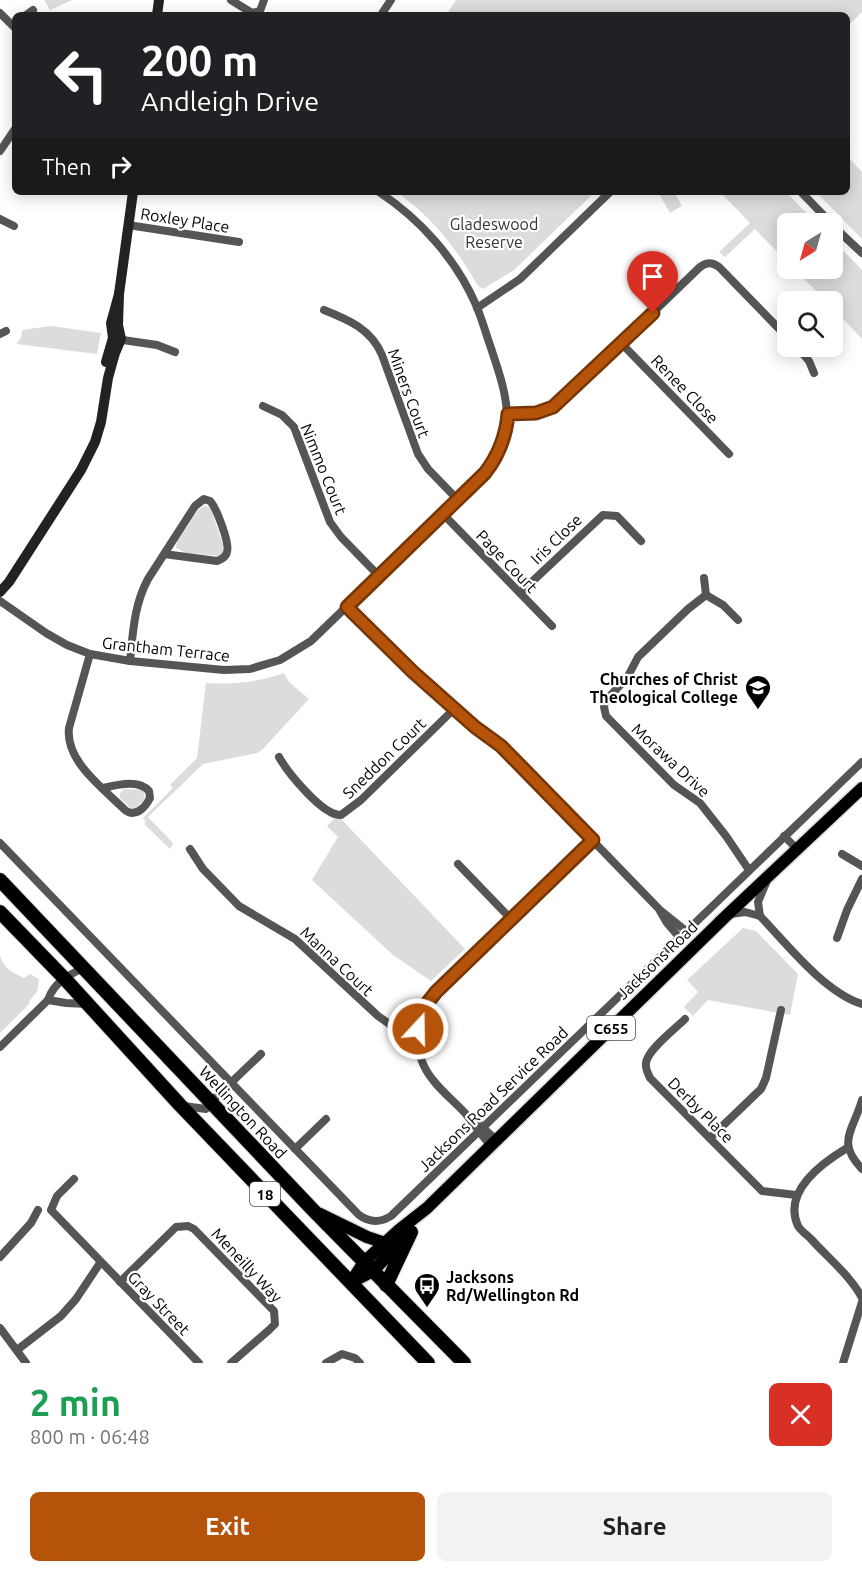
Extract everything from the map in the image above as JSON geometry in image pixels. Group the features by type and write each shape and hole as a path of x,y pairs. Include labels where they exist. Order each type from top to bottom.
{"highway":[{"name":"Wellington Road","path":"0,880 85,967 313,1210 464,1363"},
{"name":"18","path":"0,912 180,1105 428,1363"},
{"path":"131,1052 149,1035"},
{"path":"386,1285 411,1232"}],"main road":[{"name":"Jacksons Road","path":"368,1267 385,1242 427,1209 726,916 862,788"},
{"name":"Jacksons Road","path":"351,1282 411,1232 427,1209"},
{"path":"313,1210 360,1234 385,1242"}],"street":[{"path":"231,0 250,12"},
{"path":"256,12 260,11 264,0"},
{"path":"0,13 12,24"},
{"path":"0,151 12,133"},
{"path":"117,339 111,323 119,294 133,195"},
{"name":"Grantham Terrace","path":"0,603 56,640 90,654 130,661 224,670 260,667 287,657 303,647 485,473 504,439 508,414 503,383 476,305 454,267 432,237 403,210 382,195"},
{"path":"476,305 502,291 528,272 607,195"},
{"path":"804,195 821,213"},
{"path":"0,219 14,226"},
{"name":"Roxley Place","path":"128,225 239,242"},
{"path":"843,235 862,253"},
{"path":"508,414 536,413 553,407 700,267 711,262 719,267 777,327"},
{"name":"Miners Court","path":"324,310 356,325 374,340 382,355 418,454 428,469 458,500"},
{"path":"117,339 157,345 175,352"},
{"path":"0,603 9,582 91,450 101,422 108,378 107,356 117,339"},
{"name":"Renee Close","path":"621,344 729,454"},
{"path":"806,357 814,373"},
{"name":"Nimmo Court","path":"263,406 276,412 294,427 330,522 341,537 379,576"},
{"path":"130,661 137,606 143,588 164,554 198,502 204,499 210,501 215,508 228,548 225,557 217,561 164,554"},
{"name":"Page Court","path":"443,514 552,626"},
{"name":"Iris Close","path":"520,593 603,515 616,516 641,541"},
{"path":"704,578 706,595 723,605 738,620"},
{"path":"0,592 9,582"},
{"name":"Morawa Drive","path":"706,595 638,657 627,678 605,701 604,707 606,716 613,724 674,785 700,804 726,836 748,870"},
{"path":"347,607 385,647 475,727 501,746 660,910 667,923 682,934"},
{"path":"90,654 69,728 69,744 78,761 103,788 129,813 140,811 150,798 149,791 141,785 118,785 103,788"},
{"name":"Sneddon Court","path":"279,757 292,775 323,807 330,813 341,815 361,800 454,709"},
{"name":"Jacksons Road Service Road","path":"374,1222 391,1216 862,762"},
{"path":"784,836 797,849"},
{"path":"494,1143 438,1086 426,1070 419,1052 418,1032 422,1013 430,998 593,840"},
{"name":"Wellington Road","path":"0,843 359,1215 374,1222"},
{"name":"Manna Court","path":"190,849 203,869 239,906 295,939 372,1011 387,1022 399,1030 418,1032"},
{"path":"843,854 862,866"},
{"path":"458,864 511,919"},
{"path":"771,873 759,896 760,916 827,984 859,1003"},
{"path":"837,938 862,879"},
{"path":"726,916 740,912 760,916"},
{"path":"0,1047 48,1000 51,990 64,979 85,967"},
{"path":"48,1000 87,1004"},
{"path":"710,1138 761,1089 766,1078 781,1010"},
{"name":"Derby Place","path":"685,1019 653,1050 646,1060 645,1067 650,1078 762,1191 796,1195"},
{"path":"180,1105 206,1109 261,1054"},
{"path":"862,1100 860,1114 848,1138 848,1148 852,1159 862,1169"},
{"path":"295,1149 326,1119"},
{"path":"843,1363 861,1295 798,1226 795,1210 799,1188 832,1157 848,1148"},
{"name":"Gray Street","path":"74,1179 57,1196 51,1210 199,1363"},
{"path":"0,1257 31,1223 38,1210"},
{"name":"Meneilly Way","path":"120,1282 176,1227 188,1226 194,1229 274,1311 275,1324 231,1363"},
{"path":"17,1350 61,1316 76,1299 100,1263"},
{"path":"0,1328 26,1363"},
{"path":"326,1363 342,1354 355,1358 360,1363"}],"green space":[{"path":"44,0 72,0 50,10"},
{"path":"456,0 862,0 862,12 850,24 850,12 448,12"},
{"path":"850,159 862,172 862,239 843,220 843,213 837,213 819,195 850,195"},
{"name":"Gladeswood Reserve","path":"401,195 592,195 514,270 483,289 478,286 443,234"},
{"path":"660,195 676,195 682,206 670,213"},
{"path":"723,195 789,195 806,213 777,213 777,252 755,229 725,257 719,252 750,223"},
{"path":"843,250 862,270 862,339 843,319 843,291 816,291 804,279 843,279"},
{"path":"51,326 101,333 97,354 16,344 21,338 22,330"},
{"path":"209,507 212,512 223,545 220,556 186,553 176,548 177,542 199,509"},
{"path":"284,673 289,682 309,699 262,750 203,764 148,817 173,843 170,849 144,824 146,822 143,818 173,788 170,785 197,758 206,683 245,682"},
{"path":"124,789 143,790 145,799 132,809 120,798 120,793"},
{"path":"334,819 341,819 465,949 431,981 393,955 312,880 338,837 327,826"},
{"path":"743,928 756,931 798,974 790,1015 708,1000 693,1016 684,1007 698,992 687,980"},
{"path":"0,956 12,972 24,978 30,974 39,979 37,992 29,1001 30,1003 0,1033"}],"place":[{"name":"Churches of Christ Theological College","path":"758,711"},
{"name":"Jacksons Rd/Wellington Rd","path":"427,1309"}],"route":[{"path":"418,1029 430,998 593,840 501,746 475,727 385,647 347,607 485,473 501,447 508,414 536,413 553,407 653,313"}]}
